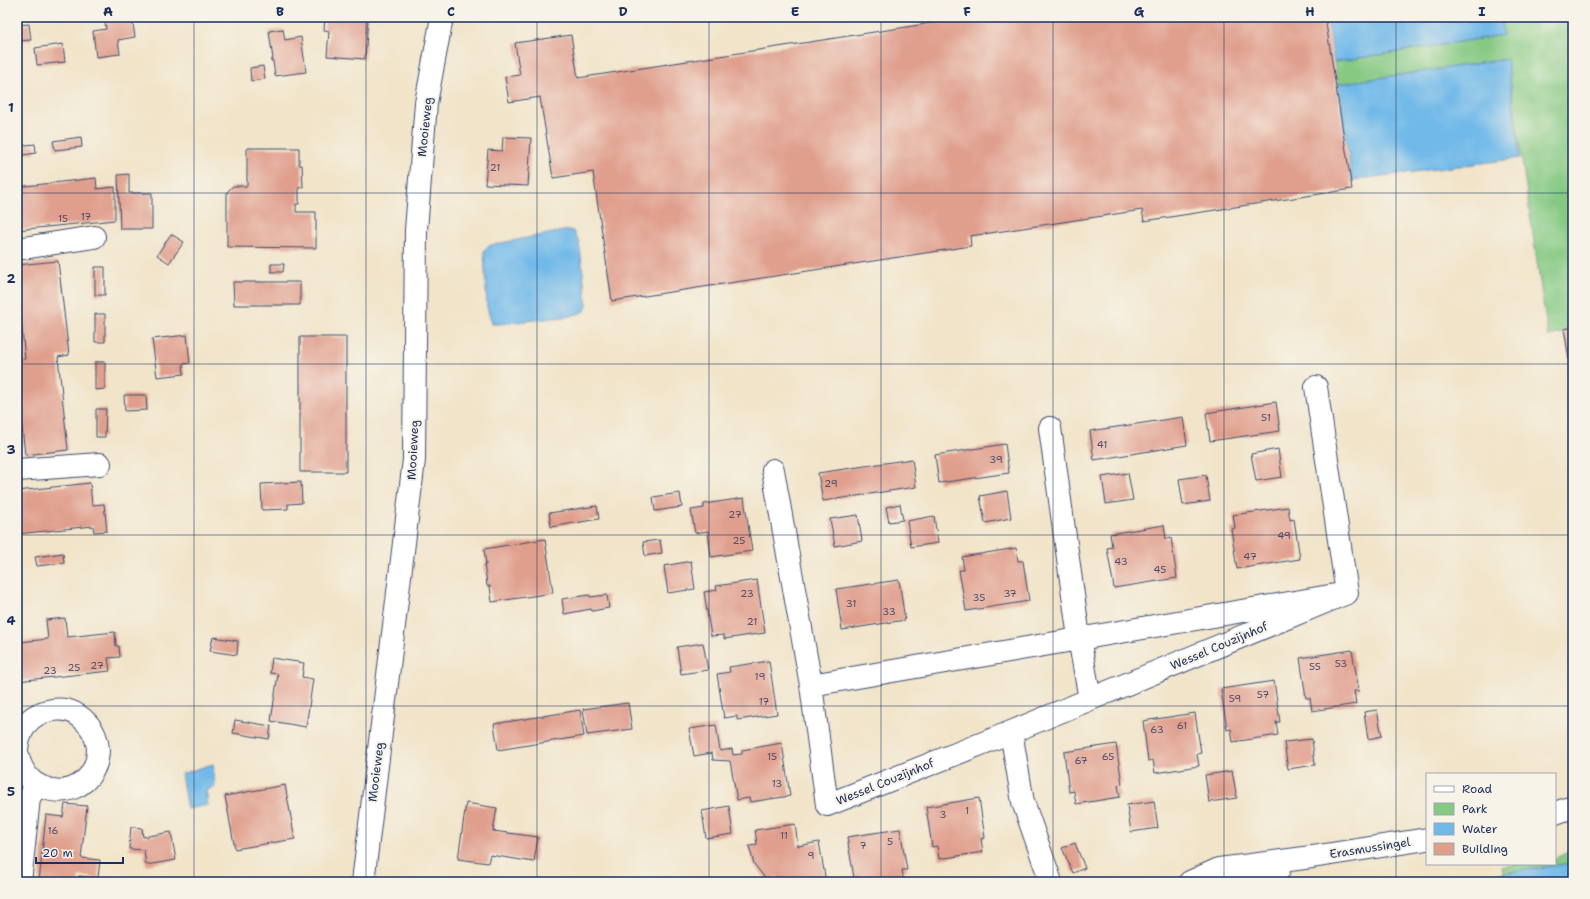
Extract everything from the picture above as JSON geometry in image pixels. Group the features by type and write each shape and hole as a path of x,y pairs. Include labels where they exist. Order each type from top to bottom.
{"street":[{"name":"Mooieweg","path":"363,882 414,460 416,230 426,103 442,17"},
{"path":"17,249 94,237"},
{"path":"1316,388 1347,593"},
{"path":"1050,428 1079,638 1090,699"},
{"path":"17,470 100,464"},
{"name":"Wessel Couzijnhof","path":"773,470 811,685 826,805 1011,732 1347,593"},
{"name":"Wessel Couzijnhof","path":"811,685 1347,593"},
{"path":"17,749 19,737 26,724 36,715 49,710 63,710 76,714 86,721 94,732 98,744 98,758 93,770 86,780 75,788 62,791 49,790 37,785 26,776 19,764 17,752"},
{"path":"1011,732 1023,802 1051,882"},
{"path":"20,882 29,798 37,785"},
{"path":"1556,813 1573,807"},
{"name":"Erasmussingel","path":"1190,882 1220,869 1312,857 1426,839"},
{"name":"Erasmussingel","path":"1248,882 1312,857"}],"green space":[{"path":"1501,17 1573,17 1573,331 1548,336 1507,59 1338,84 1334,62 1503,35"},
{"path":"1573,850 1573,863 1504,873 1502,867 1514,865 1556,865 1556,858"}],"water":[{"path":"1327,17 1501,17 1503,35 1334,62"},
{"path":"1507,59 1520,158 1352,180 1338,84"},
{"path":"568,230 573,231 579,241 587,305 585,311 571,316 492,324 487,307 484,251 486,248 491,245"},
{"path":"213,764 215,787 206,790 208,805 187,809 181,774"},
{"path":"1573,863 1573,882 1462,882 1504,873"}],"building":[{"path":"104,17 132,17 135,37 118,40 120,54 96,57 93,31 106,29"},
{"path":"325,17 368,17 365,59 327,56 329,31 324,30"},
{"path":"971,17 1325,17 1352,189 1144,221 1142,210 970,236 971,246 612,301 593,172 553,178 540,97 509,102 505,77 520,75 515,43 571,35 578,78"},
{"path":"29,24 31,40 17,41 17,25"},
{"path":"283,29 285,40 301,37 306,72 275,76 273,61 271,61 273,59 269,31"},
{"path":"63,44 65,62 37,65 35,48"},
{"path":"263,66 265,79 251,81 250,68"},
{"path":"81,137 82,147 55,150 53,141"},
{"path":"503,137 531,138 528,186 485,184 488,150 502,151"},
{"path":"35,144 36,153 17,156 17,146"},
{"path":"247,148 299,148 299,165 302,165 303,187 299,187 299,204 296,204 296,212 316,212 316,248 227,247 227,192 233,186 247,186"},
{"path":"129,174 129,193 152,193 152,229 120,229 118,175"},
{"path":"96,178 97,189 115,187 115,220 17,230 17,187"},
{"path":"171,234 184,242 169,263 157,255"},
{"path":"58,261 69,355 58,357 68,450 25,455 17,381 17,360 25,359 17,280 17,265"},
{"path":"271,264 284,264 283,272 271,272"},
{"path":"95,267 105,267 105,295 95,295"},
{"path":"233,282 300,282 300,305 234,305"},
{"path":"95,314 105,314 105,342 95,342"},
{"path":"1573,327 1573,358 1569,359 1564,329"},
{"path":"187,335 190,363 183,364 184,374 157,377 152,339"},
{"path":"300,337 346,337 346,472 300,472"},
{"path":"95,362 105,362 105,389 95,390"},
{"path":"124,395 146,395 147,410 125,411"},
{"path":"1276,402 1280,431 1210,441 1206,413"},
{"path":"96,409 106,409 105,437 96,437"},
{"path":"1183,417 1187,445 1094,460 1090,431"},
{"path":"1005,444 1009,473 939,483 935,455"},
{"path":"1278,449 1282,477 1256,481 1251,454"},
{"path":"912,459 916,487 823,501 818,473"},
{"path":"1128,473 1133,500 1106,504 1102,477"},
{"path":"1206,475 1210,501 1183,505 1179,479"},
{"path":"301,482 302,503 288,504 288,509 262,510 261,484"},
{"path":"90,483 92,505 104,504 107,531 94,532 93,526 17,534 17,491"},
{"path":"1007,491 1011,518 985,523 980,496"},
{"path":"680,493 682,507 655,511 653,497"},
{"path":"744,498 752,551 711,557 708,531 695,533 691,510 704,508 704,504"},
{"path":"900,504 903,520 889,522 886,507"},
{"path":"597,506 599,519 551,527 549,513"},
{"path":"1288,507 1290,520 1294,519 1300,559 1237,569 1231,529 1235,528 1233,515"},
{"path":"858,515 862,541 835,546 830,519"},
{"path":"934,516 938,543 911,547 907,521"},
{"path":"1164,525 1166,539 1171,538 1177,578 1114,588 1107,548 1112,547 1110,534"},
{"path":"545,539 553,593 492,602 490,586 487,586 484,565 486,565 484,549"},
{"path":"660,540 662,553 645,556 643,542"},
{"path":"1016,548 1018,561 1023,561 1029,601 966,611 959,570 964,570 962,557"},
{"path":"63,553 64,563 37,566 35,557"},
{"path":"691,561 695,589 668,593 664,566"},
{"path":"757,580 765,633 724,639 724,635 711,636 704,592 717,590 716,586"},
{"path":"899,580 905,620 842,630 836,589"},
{"path":"589,595 590,597 607,595 609,608 592,611 591,609 564,614 562,599"},
{"path":"65,618 67,637 115,632 116,646 119,646 120,657 108,658 110,671 17,681 17,623 20,642 48,639 46,620"},
{"path":"213,637 238,641 237,655 210,651"},
{"path":"703,643 708,670 681,674 677,647"},
{"path":"1352,650 1359,691 1354,691 1356,704 1312,711 1310,698 1306,698 1300,658"},
{"path":"272,658 304,663 302,677 313,679 306,727 271,721 278,674 270,673"},
{"path":"769,661 777,714 737,720 737,716 724,718 717,674 730,672 729,667"},
{"path":"1274,681 1280,722 1276,722 1278,735 1233,742 1231,729 1227,730 1221,689"},
{"path":"628,703 632,729 587,735 583,709"},
{"path":"580,710 584,736 498,750 494,724"},
{"path":"1377,710 1382,736 1368,739 1364,712"},
{"path":"1195,713 1201,753 1197,754 1199,766 1155,773 1153,760 1148,761 1143,721"},
{"path":"235,720 271,726 269,739 233,733"},
{"path":"716,725 720,751 732,749 733,755 742,754 742,750 782,743 790,796 750,802 749,798 737,800 730,761 713,760 712,753 694,756 689,729"},
{"path":"1312,739 1315,765 1288,769 1284,742"},
{"path":"1116,744 1122,784 1118,785 1120,797 1076,804 1074,791 1069,792 1064,752"},
{"path":"1232,771 1237,798 1209,802 1205,775"},
{"path":"285,785 295,839 235,849 225,796"},
{"path":"979,798 985,838 981,839 983,852 939,859 937,846 932,847 926,807"},
{"path":"1154,801 1158,828 1131,832 1127,805"},
{"path":"466,803 497,808 493,831 538,837 534,862 490,855 488,863 458,859"},
{"path":"65,804 87,806 81,858 100,860 98,878 79,876 78,882 39,882 46,815 63,817"},
{"path":"729,806 733,834 706,838 702,811"},
{"path":"795,824 798,846 819,842 826,882 783,882 776,877 771,882 765,878 754,864 749,846 757,845 755,830"},
{"path":"131,827 142,828 143,837 171,832 176,860 146,865 144,850 129,849"},
{"path":"900,829 907,870 902,870 904,882 859,882 858,877 854,878 847,837"},
{"path":"1075,843 1085,868 1073,873 1062,848"},
{"path":"1016,876 1018,882 1004,882"}]}
